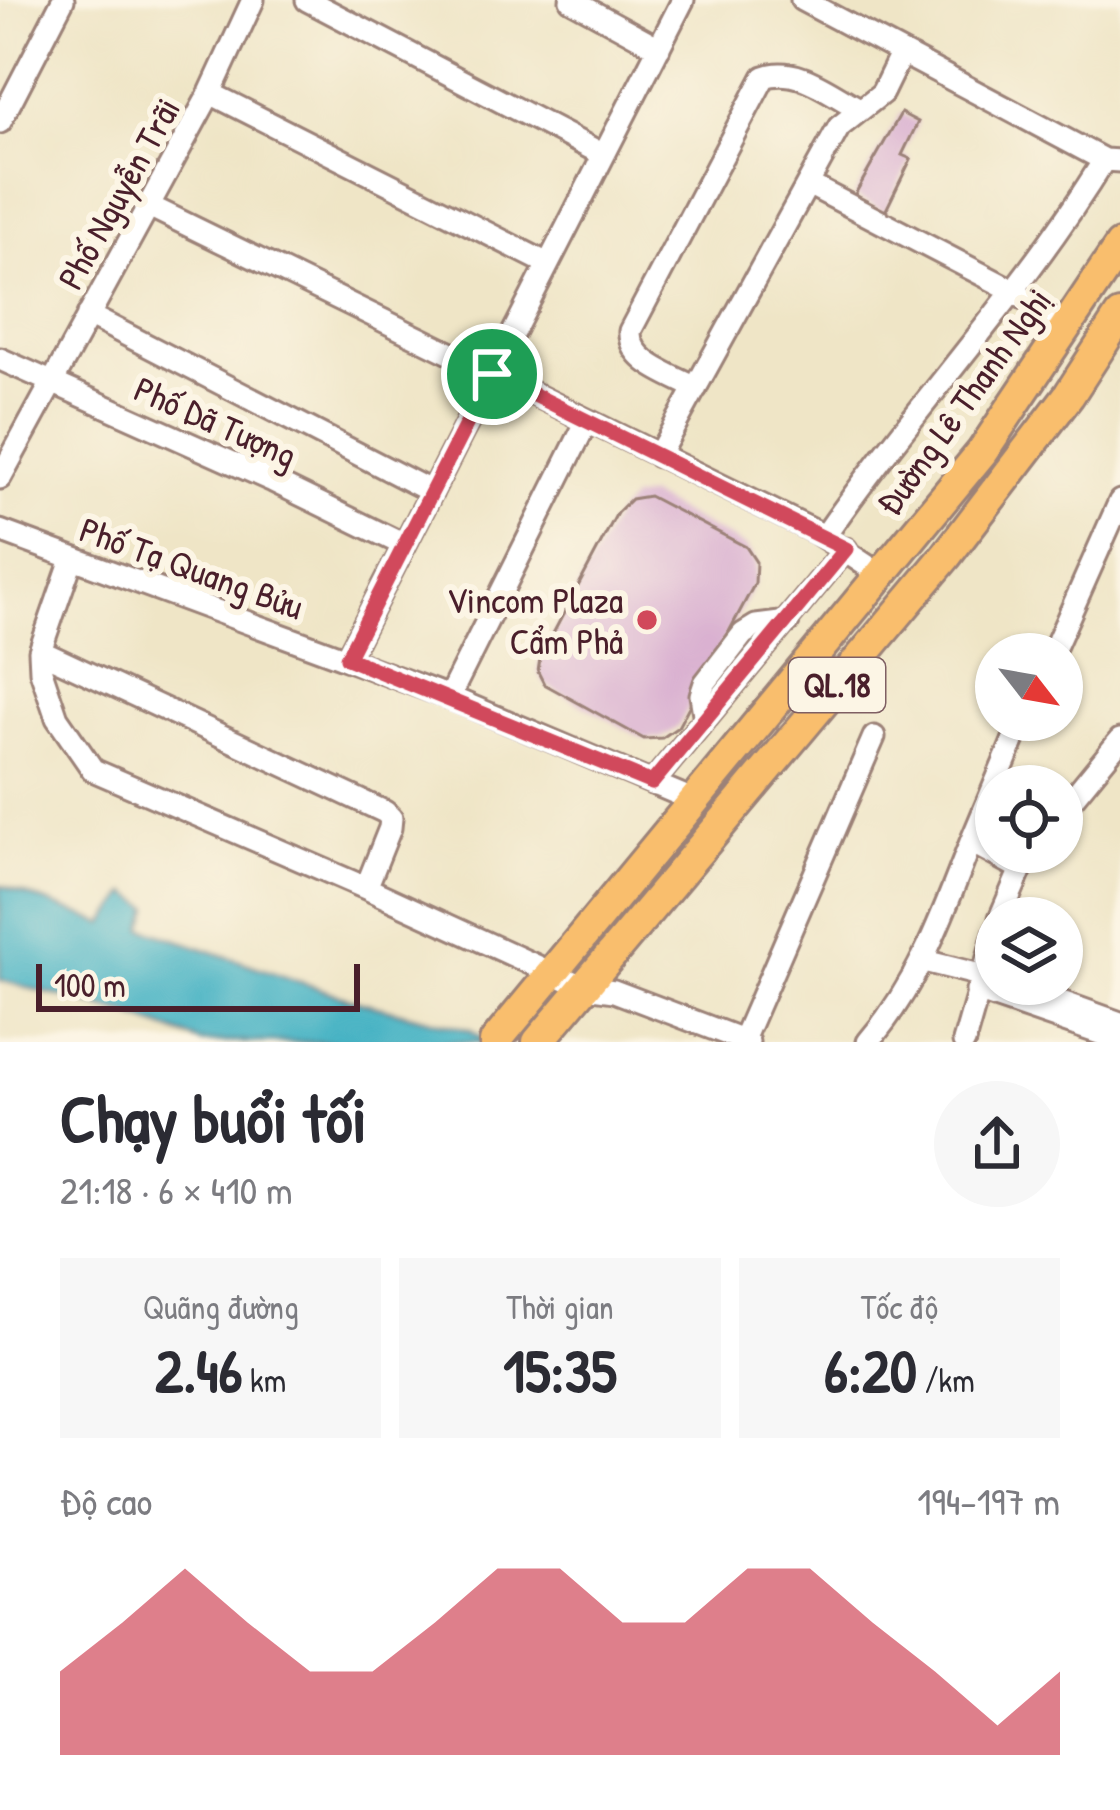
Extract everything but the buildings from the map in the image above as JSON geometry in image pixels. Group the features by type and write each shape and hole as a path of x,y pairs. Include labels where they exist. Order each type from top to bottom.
{"highway":[{"name":"Đường Lê Thanh Nghị","path":"498,1038 982,452 1120,247"},
{"name":"QL.18","path":"538,1042 946,556 1069,395 1120,316"},
{"path":"1068,328 1101,345"}],"street":[{"path":"0,122 63,0"},
{"name":"Phố Nguyễn Trãi","path":"0,478 210,93 253,0"},
{"path":"307,0 604,155"},
{"path":"571,0 659,48"},
{"path":"347,658 683,0"},
{"path":"802,0 1112,160 824,537"},
{"path":"658,456 839,127 882,93 901,54"},
{"path":"696,388 637,356 629,345 630,332 764,77 780,71 793,74 858,108"},
{"path":"210,93 548,264"},
{"path":"808,184 1012,290 1068,328"},
{"path":"149,206 824,537 881,574"},
{"path":"88,315 432,492"},
{"name":"Phố Dã Tượng","path":"0,359 404,545"},
{"path":"448,697 587,421"},
{"path":"1061,633 1120,501"},
{"name":"Phố Tạ Quang Bửu","path":"0,531 448,697 695,801"},
{"path":"652,783 705,720 701,695 705,682 743,634 756,626 788,622 846,549"},
{"path":"72,559 40,650 41,671 57,718 100,776 585,987 614,991 745,1041 874,737"},
{"path":"40,650 385,812 391,818 390,828 366,888"},
{"path":"1083,785 1120,740"},
{"path":"868,1042 894,1012 924,962 1013,741"},
{"path":"971,842 975,843"},
{"path":"924,962 975,978"},
{"path":"964,1042 976,1005"},
{"path":"1045,1005 1120,1040"},
{"path":"1058,1005 1120,1023"}],"water":[{"path":"0,885 105,924 128,893 150,908 143,928 353,1000 470,1030 488,1042 202,1042 129,1015 0,980"}],"place":[{"name":"Vincom Plaza Cẩm Phả","path":"647,620"}],"route":[{"path":"492,374 846,549 652,783 347,658 492,374"}]}
